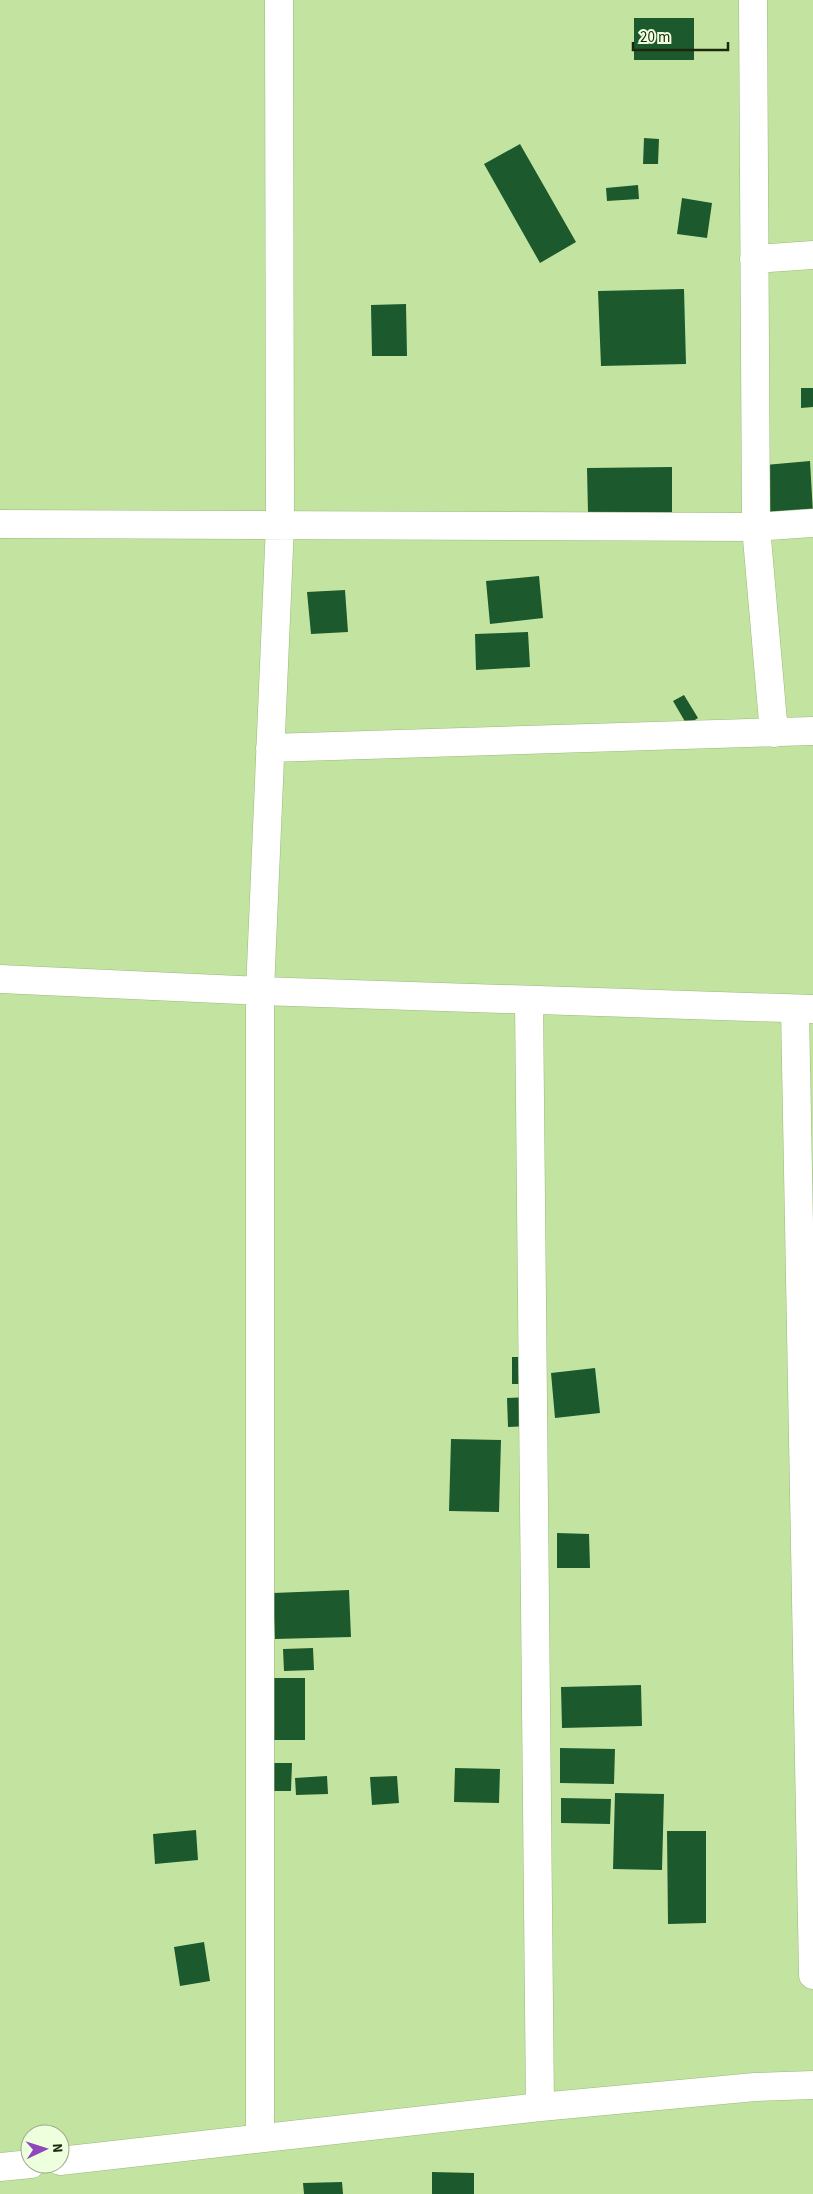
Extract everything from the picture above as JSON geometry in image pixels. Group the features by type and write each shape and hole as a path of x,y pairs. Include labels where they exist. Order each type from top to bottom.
{"street":[{"path":"260,2138 260,991 280,525 278,0"},
{"path":"753,0 756,526 774,733"},
{"path":"754,259 813,255"},
{"path":"0,524 756,526 813,523"},
{"path":"270,748 813,731"},
{"path":"0,979 260,991 804,1009 813,1975"},
{"path":"529,1000 540,2107"},
{"path":"70,2160 540,2107 755,2086 813,2085"},
{"path":"0,2168 20,2165"}],"building":[{"path":"634,18 694,18 694,60 634,60"},
{"path":"644,138 659,139 658,164 643,164"},
{"path":"520,144 576,242 540,263 484,164"},
{"path":"638,185 639,199 607,201 606,188"},
{"path":"682,198 712,203 707,238 677,234"},
{"path":"684,289 686,364 601,366 598,291"},
{"path":"406,304 407,356 372,356 371,305"},
{"path":"801,388 813,388 813,407 801,408"},
{"path":"810,461 813,513 769,517 765,465"},
{"path":"672,467 672,513 588,513 587,468"},
{"path":"539,576 543,618 490,624 486,581"},
{"path":"345,590 348,632 311,634 307,592"},
{"path":"528,632 530,667 476,670 475,634"},
{"path":"684,695 698,718 687,725 673,701"},
{"path":"512,1357 527,1357 527,1384 512,1384"},
{"path":"595,1368 600,1413 555,1418 551,1373"},
{"path":"529,1397 531,1426 508,1427 507,1398"},
{"path":"451,1439 501,1440 499,1512 449,1511"},
{"path":"557,1533 589,1534 590,1568 557,1568"},
{"path":"349,1590 351,1637 275,1639 273,1593"},
{"path":"313,1648 314,1670 284,1671 283,1649"},
{"path":"272,1678 305,1678 305,1740 272,1740"},
{"path":"641,1685 642,1726 562,1728 561,1687"},
{"path":"560,1748 615,1749 614,1784 560,1783"},
{"path":"274,1763 292,1763 291,1791 274,1791"},
{"path":"455,1768 500,1769 499,1803 454,1802"},
{"path":"327,1776 328,1794 296,1795 295,1778"},
{"path":"397,1776 399,1803 372,1805 370,1777"},
{"path":"615,1793 664,1794 662,1870 613,1869"},
{"path":"561,1798 611,1799 610,1824 561,1823"},
{"path":"196,1830 198,1860 155,1864 153,1834"},
{"path":"667,1831 706,1831 706,1923 668,1924"},
{"path":"204,1942 210,1981 180,1986 174,1947"},
{"path":"432,2172 474,2173 474,2194 432,2194"},
{"path":"342,2182 343,2194 304,2194 303,2183"}]}
